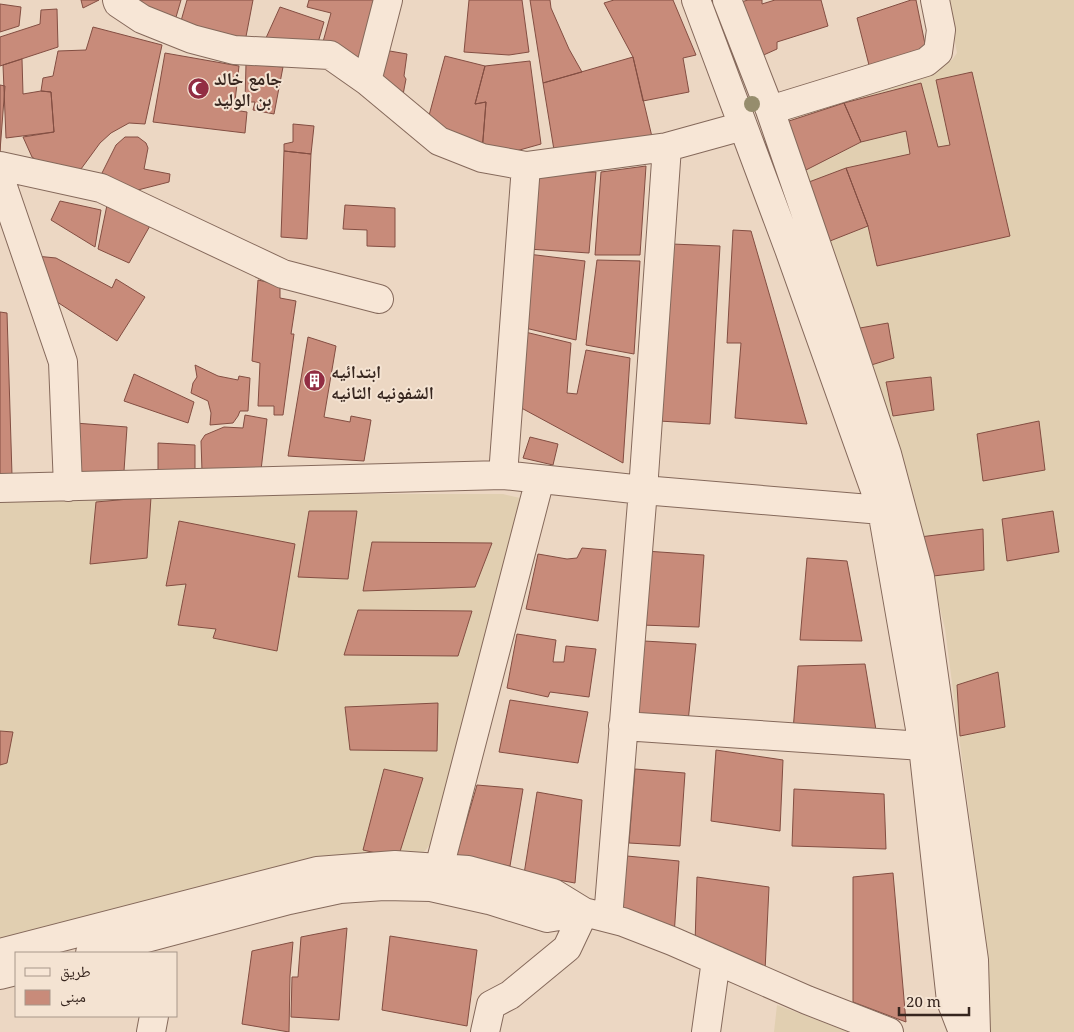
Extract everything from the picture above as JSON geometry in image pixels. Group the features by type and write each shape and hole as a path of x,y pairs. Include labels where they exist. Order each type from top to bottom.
{"street":[{"path":"117,0 118,3 142,18 192,39 234,50 330,55 367,81 439,141 482,158 526,166 667,147 743,126"},
{"path":"367,81 388,0"},
{"path":"696,0 882,510 922,746 951,1001 963,1032"},
{"path":"726,0 770,110 887,454 920,577 974,960 976,1032"},
{"path":"770,110 926,62 938,52 941,30 936,0"},
{"path":"485,1032 491,1005 510,995 567,948 596,915 623,726 643,490 667,147"},
{"path":"0,166 101,188 283,274 378,299"},
{"path":"503,475 526,166"},
{"path":"0,178 63,362 68,487"},
{"path":"0,488 503,475 643,490 882,510"},
{"path":"439,868 540,479"},
{"path":"623,726 922,746"},
{"path":"0,953 317,871 395,865 468,870 553,893 596,915 656,935 807,1000 889,1032"},
{"path":"98,952 166,943 289,900 340,889 384,886 431,887 489,900 547,918 596,915"},
{"path":"706,1032 716,960"},
{"path":"0,975 15,971"},
{"path":"151,1032 154,1017"}],"shaded area":[{"path":"947,0 1074,0 1074,1032 989,1032 983,920 945,629 908,475 782,117 789,112 952,60 957,53"},
{"path":"331,494 503,494 520,498 522,504 432,842 425,851 414,857 196,890 0,939 0,499"},
{"path":"777,1005 849,1032 774,1032"}],"building":[{"path":"81,0 99,0 83,8"},
{"path":"129,0 181,0 174,24"},
{"path":"187,0 253,0 244,47 179,28"},
{"path":"309,0 382,0 368,61 321,49 331,13 307,7"},
{"path":"469,0 522,0 529,52 509,55 464,52"},
{"path":"530,0 550,0 551,8 569,49 582,72 543,83"},
{"path":"614,0 673,0 696,55 683,58 689,92 643,101 633,57 604,3"},
{"path":"748,0 762,0 762,4 775,0 821,0 828,26 777,42 777,49 757,58 734,4"},
{"path":"916,0 926,49 870,69 857,18"},
{"path":"0,4 21,7 19,26 0,32"},
{"path":"280,7 324,22 315,53 261,49"},
{"path":"57,9 58,47 0,66 0,37 40,24 41,10"},
{"path":"93,27 162,45 145,124 129,123 111,133 100,143 81,169 71,175 52,171 32,157 23,137 54,132 51,92 41,91 43,78 53,76 58,51 86,50"},
{"path":"384,50 407,54 404,76 406,79 402,100 381,79"},
{"name":"جامع خالد بن الوليد","path":"165,53 239,66 234,110 247,112 245,133 153,122"},
{"path":"445,56 485,66 475,104 486,102 482,152 427,123"},
{"path":"633,57 653,141 554,150 543,83"},
{"path":"22,59 23,94 41,91 51,92 54,132 6,138 3,65"},
{"path":"530,61 541,144 516,151 482,152 486,102 475,104 485,66"},
{"path":"246,64 283,67 274,114 253,110 255,102 245,102"},
{"path":"972,72 1010,236 877,266 868,226 846,168 910,154 906,131 861,142 844,103 921,83 938,147 950,145 936,80"},
{"path":"0,85 5,86 0,151"},
{"path":"844,103 861,142 806,170 786,122"},
{"path":"293,124 314,126 311,154 284,151 284,144 293,142"},
{"path":"125,137 138,137 146,143 148,148 144,169 170,174 169,182 130,192 100,177 116,145"},
{"path":"284,151 311,154 307,239 281,237"},
{"path":"646,166 640,255 595,255 601,172"},
{"path":"846,168 868,226 830,241 809,182"},
{"path":"596,172 589,253 528,249 538,175"},
{"path":"60,201 101,210 95,247 51,220"},
{"path":"107,205 151,224 129,263 98,249"},
{"path":"345,205 395,208 395,247 367,246 367,230 343,229"},
{"path":"733,230 751,231 807,424 735,418 741,343 727,343"},
{"path":"672,244 720,246 710,424 659,421"},
{"path":"528,254 585,261 576,340 521,327"},
{"path":"36,256 56,258 112,288 116,279 145,297 117,341 51,298"},
{"path":"597,260 640,261 634,354 586,345"},
{"path":"258,280 280,285 280,298 296,301 291,334 294,334 283,415 274,415 274,406 258,406 260,363 252,361"},
{"path":"0,312 7,313 12,475 0,475"},
{"path":"888,323 894,358 868,366 860,328"},
{"path":"521,331 571,343 567,393 577,394 586,350 630,358 623,463 514,404"},
{"name":"ابتدائيه الشفونيه الثانيه","path":"308,337 336,346 324,417 350,422 351,416 371,420 364,461 288,456"},
{"path":"195,365 218,376 238,380 239,376 250,378 248,411 240,411 233,423 210,425 211,413 208,401 191,393 193,383 197,377"},
{"path":"134,374 194,402 188,423 124,401"},
{"path":"931,377 934,410 893,416 886,382"},
{"path":"245,415 267,419 261,470 202,471 201,441 205,435 224,427 243,428"},
{"path":"1039,421 1045,470 983,481 977,434"},
{"path":"75,423 127,427 124,471 77,472"},
{"path":"530,437 558,444 553,465 523,458"},
{"path":"158,443 195,445 195,471 158,472"},
{"path":"151,497 147,558 90,564 96,502"},
{"path":"309,511 357,511 348,579 298,577"},
{"path":"1053,511 1059,552 1007,561 1002,519"},
{"path":"179,521 295,544 277,651 213,638 216,629 178,625 186,584 166,586"},
{"path":"983,529 984,570 925,577 920,537"},
{"path":"372,542 492,543 475,587 363,591"},
{"path":"582,548 606,550 598,621 526,609 538,554 567,559 577,558"},
{"path":"645,551 704,555 699,627 641,625"},
{"path":"807,558 847,561 862,641 800,640"},
{"path":"358,610 472,611 458,656 344,655"},
{"path":"517,634 556,640 553,662 564,662 566,646 596,649 589,697 550,692 548,697 507,688"},
{"path":"644,641 696,644 688,722 634,721"},
{"path":"865,664 877,736 793,731 798,666"},
{"path":"998,672 1005,727 960,736 957,685"},
{"path":"510,700 588,712 578,763 499,752"},
{"path":"438,703 437,751 350,750 345,707"},
{"path":"0,731 13,732 7,763 0,765"},
{"path":"716,750 783,760 780,831 711,821"},
{"path":"384,769 423,778 398,858 363,850"},
{"path":"635,769 685,773 680,846 629,843"},
{"path":"477,785 523,789 510,866 456,857"},
{"path":"794,789 884,794 886,849 792,846"},
{"path":"537,792 582,800 575,883 524,874"},
{"path":"627,856 679,861 674,936 620,916"},
{"path":"893,873 906,1022 853,1002 853,877"},
{"path":"697,877 769,887 765,971 695,944"},
{"path":"347,928 339,1020 291,1017 292,977 298,977 301,937"},
{"path":"390,936 477,950 467,1026 382,1010"},
{"path":"293,942 289,1032 242,1024 252,951"}],"place":[{"name":"جامع خالد بن الوليد","path":"198,88"},
{"name":"ابتدائيه الشفونيه الثانيه","path":"315,381"}]}
